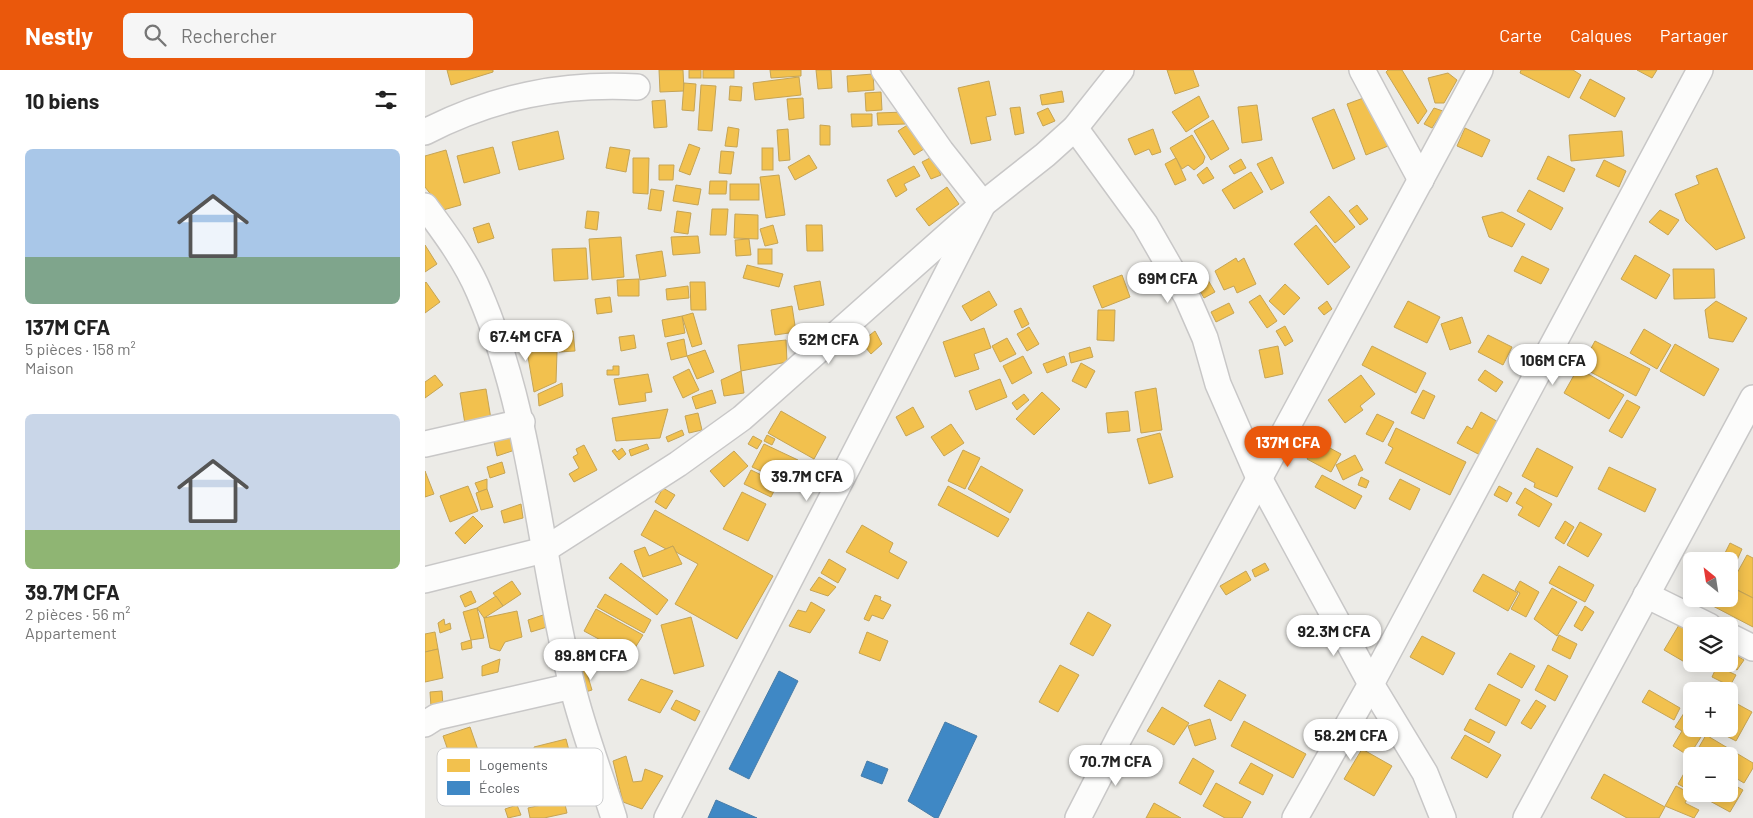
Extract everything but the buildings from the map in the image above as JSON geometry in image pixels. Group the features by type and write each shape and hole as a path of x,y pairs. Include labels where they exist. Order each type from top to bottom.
{"street":[{"path":"884,70 941,151 983,204"},
{"path":"425,580 544,550 678,464 742,418 983,204 1045,155 1075,128 1121,70"},
{"path":"1363,70 1421,180"},
{"path":"1078,818 1119,738 1480,70"},
{"path":"1295,818 1371,684 1700,70"},
{"path":"425,132 460,114 497,101 583,86 637,87"},
{"path":"1075,128 1145,224 1187,297 1205,338 1218,384 1259,478 1371,684 1425,774 1443,818"},
{"path":"667,818 983,204"},
{"path":"425,206 448,237 479,290 501,349 522,422 544,550 572,686 592,748"},
{"path":"1525,818 1753,398"},
{"path":"425,444 522,422"},
{"path":"1647,595 1691,617"},
{"path":"1738,640 1753,648"},
{"path":"425,724 436,717 572,686"},
{"path":"603,781 615,818"}]}
